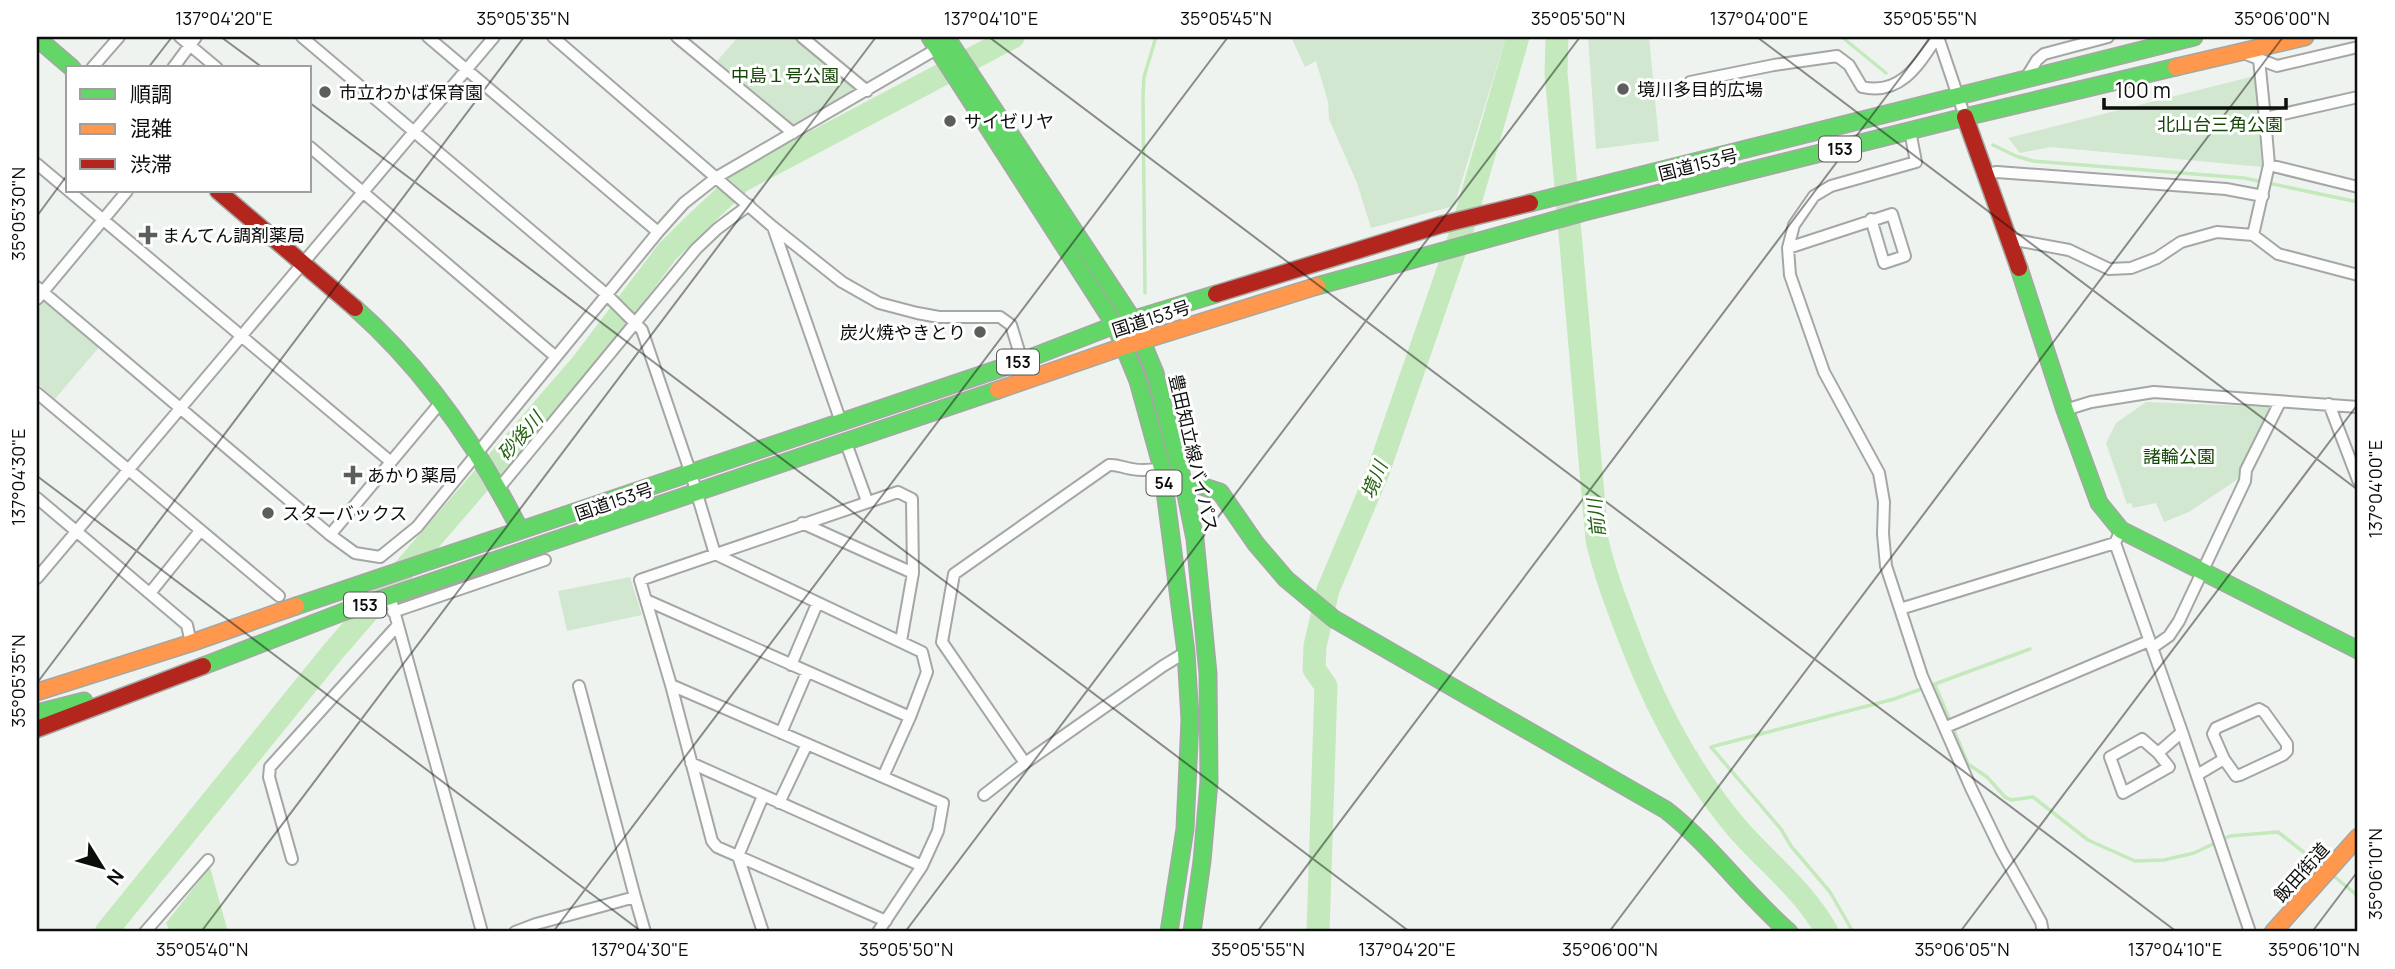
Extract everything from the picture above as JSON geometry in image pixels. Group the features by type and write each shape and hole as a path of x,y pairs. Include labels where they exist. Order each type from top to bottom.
{"main road":[{"name":"国道153号","path":"37,692 191,643 385,575 691,474 1022,361 1115,325 1346,253 1440,225 2194,37"},
{"name":"国道153号","path":"37,729 343,612 392,604 697,492 1125,346 1303,290 1584,212 1965,117 2305,37"},
{"path":"37,38 70,66"},
{"name":"豊田知立線バイパス","path":"940,41 1133,320 1144,341 1155,373 1195,539 1205,626 1210,707 1207,808 1192,932"},
{"name":"豊田知立線バイパス","path":"969,84 1115,325 1138,381 1162,468 1186,652 1189,720 1185,818 1169,932"},
{"path":"1965,117 2010,239 2065,410 2099,503 2118,537 2203,569 2358,650"},
{"path":"219,192 303,260 386,337 441,402 478,452 520,530"},
{"path":"1184,485 1198,485 1220,492 1256,544 1301,592 1334,619 1666,810 1701,838 1761,908 1789,932"},
{"name":"153","path":"37,713 70,703 126,695"},
{"name":"飯田街道","path":"2273,932 2358,837"}],"street":[{"path":"94,66 119,37"},
{"path":"180,37 193,41 215,66"},
{"path":"302,37 606,294 642,330 715,554 922,652 927,672 883,777"},
{"path":"428,37 658,232"},
{"path":"37,578 494,37"},
{"path":"553,37 842,282 878,303 939,317 1000,317 1011,325 1022,361"},
{"path":"679,37 793,133"},
{"path":"802,37 867,91"},
{"path":"1690,82 1774,65 1837,56 1849,65 1861,87 1879,88 1905,80 1914,72 1937,37"},
{"path":"1937,37 1965,117"},
{"path":"2026,78 2044,54 2108,37"},
{"path":"174,66 193,41"},
{"path":"126,192 39,292 181,407 330,535 355,553 380,556 416,527 606,294 684,203 793,133 867,91 940,41"},
{"path":"2243,52 2277,66 2358,47"},
{"path":"2253,235 2268,169 2259,59"},
{"path":"2265,118 2358,97"},
{"path":"1910,131 1916,162 1821,191 1807,204 1794,225 1788,248 1790,275 1820,362 1843,410 1879,473 1884,502 1886,566 1922,676 1971,788 2001,850 2041,922 2043,932"},
{"path":"312,149 556,357"},
{"path":"37,164 66,189"},
{"path":"2268,169 2358,187"},
{"path":"1985,174 1997,172 2264,193"},
{"path":"70,192 391,462"},
{"path":"499,488 696,249 748,204"},
{"path":"1788,248 1871,219 1892,214 1905,256 1884,263 1871,219"},
{"path":"774,227 841,422"},
{"path":"2010,239 2069,250 2109,269 2131,268 2157,258 2181,242 2217,232 2253,235 2278,254 2358,275"},
{"path":"2065,410 2091,402 2154,392 2358,407"},
{"path":"37,393 279,596"},
{"path":"330,535 441,402"},
{"path":"1946,727 2164,640 2174,628 2203,569 2280,402"},
{"path":"2329,404 2358,480"},
{"path":"846,443 867,501"},
{"path":"1025,763 942,642 954,574 1109,465 1150,471 1162,468"},
{"path":"886,921 717,848 712,841 640,580 898,492 912,499 913,573 901,641"},
{"path":"37,498 187,625 191,643"},
{"path":"802,523 913,573"},
{"path":"150,593 201,531"},
{"path":"1900,609 2118,537 2151,645 2250,932"},
{"path":"380,556 385,575"},
{"path":"482,932 392,604 545,560"},
{"path":"646,600 910,717"},
{"path":"791,665 817,604"},
{"path":"292,859 269,777 270,767 397,626"},
{"path":"984,795 1025,763 1186,652"},
{"path":"780,733 807,671"},
{"path":"671,685 943,803 938,831 922,866 878,932"},
{"path":"579,686 645,932"},
{"path":"2256,709 2264,712 2288,747 2283,755 2241,775 2232,773 2224,759 2213,734 2216,728 2256,709"},
{"path":"2158,753 2182,732"},
{"path":"2143,740 2158,753 2169,767 2123,793 2110,757 2143,740"},
{"path":"779,803 807,744"},
{"path":"2196,775 2224,759"},
{"path":"691,764 922,866"},
{"path":"763,796 738,856 763,932"},
{"path":"150,930 208,860"},
{"path":"515,932 635,897"}],"green space":[{"name":"中島１号公園","path":"738,37 792,37 856,89 791,126 717,61"},
{"path":"1291,37 1506,37 1454,206 1371,228 1357,183 1329,119 1328,102 1316,61 1305,67"},
{"name":"境川多目的広場","path":"1588,37 1649,37 1659,141 1596,149"},
{"name":"北山台三角公園","path":"2254,76 2262,167 2051,147 2020,153 2008,138"},
{"path":"45,299 100,346 55,399 37,383 37,310"},
{"name":"諸輪公園","path":"2146,402 2273,407 2238,479 2189,512 2164,522 2156,503 2133,508 2131,503 2127,504 2106,443 2116,423"},
{"path":"630,577 642,615 567,631 558,591"}],"shaded area":[{"path":"210,867 228,932 170,932 166,923"}],"waterway":[{"name":"砂後川","path":"106,932 332,653 582,364 667,252 692,227 741,181 1013,37"},
{"path":"1145,293 1143,96 1144,77 1156,37"},
{"name":"境川","path":"1318,932 1326,686 1314,669 1315,646 1328,590 1378,472 1462,230 1518,37"},
{"name":"前川","path":"1557,37 1556,73 1597,540 1604,566 1641,667 1663,716 1689,762 1736,827 1808,903 1827,932"},
{"path":"1842,37 1886,73"},
{"path":"1993,145 2033,161 2244,178 2358,202"},
{"path":"1853,932 1830,892 1711,747 1894,699 2030,649"},
{"path":"1935,685 1968,764 1987,777 2005,797 2011,800 2033,797 2088,840 2135,861 2164,860 2194,853 2230,836 2278,832 2324,868"},
{"path":"1686,759 1696,753"},
{"path":"2330,873 2358,896"}],"traffic: fast":[{"path":"930,37 1115,325 1138,381 1162,468 1186,652 1190,720 1185,829 1169,932"},
{"path":"946,37 1133,320 1155,373 1195,539 1208,674 1209,782 1192,932"},
{"path":"1530,203 2194,37"},
{"path":"37,38 70,66"},
{"path":"1317,286 1584,212 2176,67"},
{"path":"2019,268 2065,410 2099,503 2121,530 2358,650"},
{"path":"296,606 1022,361 1115,325 1216,294"},
{"path":"355,308 404,357 448,411 468,439 520,530"},
{"path":"203,666 343,612 998,390"},
{"path":"1184,485 1198,485 1220,492 1256,544 1286,579 1334,619 1666,810 1789,932"},
{"path":"37,713 84,701"}],"traffic: slow":[{"path":"2176,67 2305,37"},
{"path":"998,390 1125,346 1317,286"},
{"path":"37,692 296,606"},
{"path":"2273,932 2358,837"}],"traffic: jam":[{"path":"1965,117 2019,268"},
{"path":"219,192 355,308"},
{"path":"1216,294 1440,225 1530,203"},
{"path":"37,729 203,666"}],"place":[{"name":"境川多目的広場","path":"1623,89"},
{"name":"市立わかば保育園","path":"325,92"},
{"name":"サイゼリヤ","path":"950,121"},
{"name":"まんてん調剤薬局","path":"148,235"},
{"name":"炭火焼やきとり","path":"980,332"},
{"name":"あかり薬局","path":"353,475"},
{"name":"スターバックス","path":"268,513"}]}
